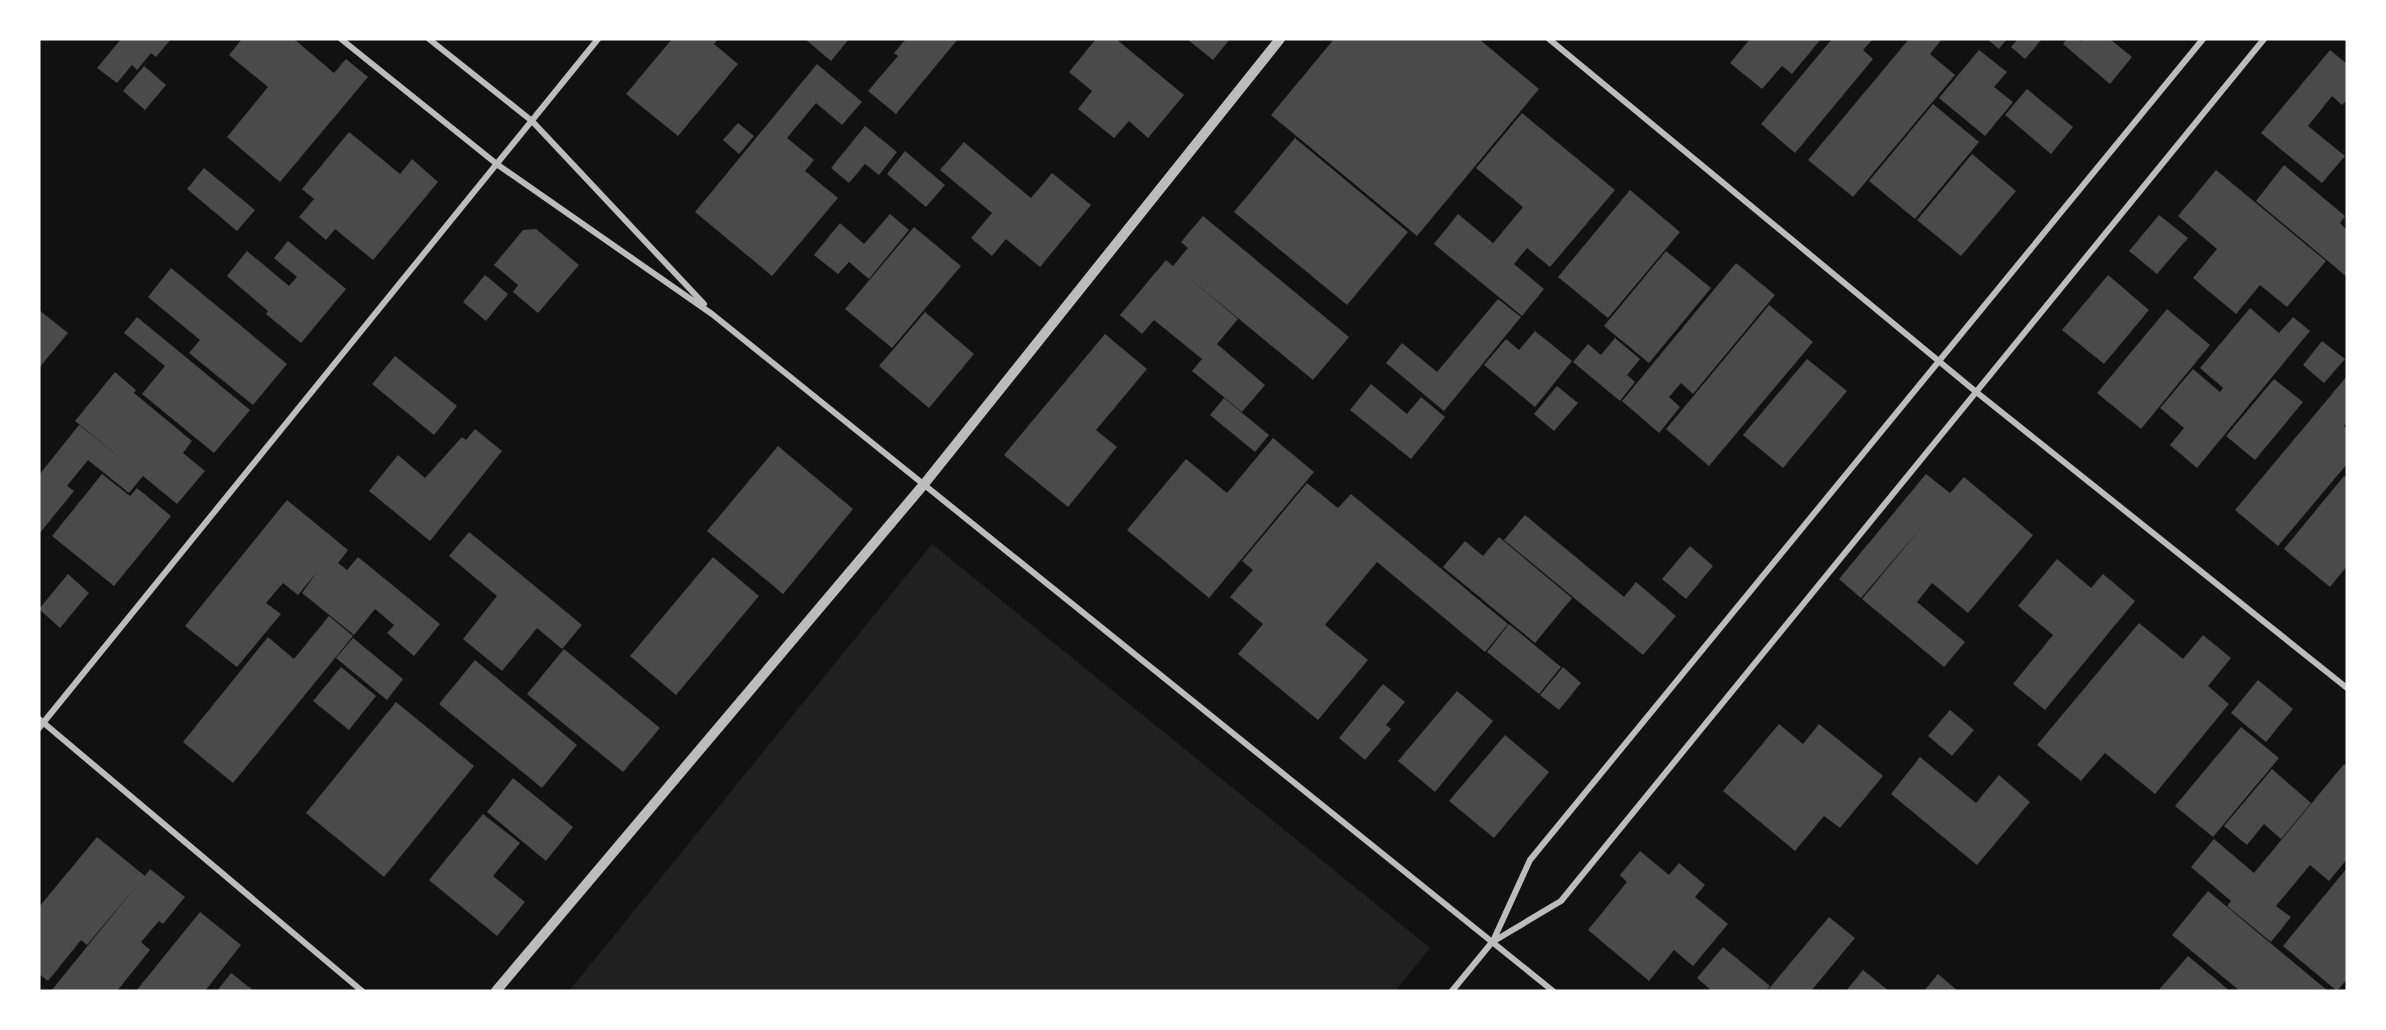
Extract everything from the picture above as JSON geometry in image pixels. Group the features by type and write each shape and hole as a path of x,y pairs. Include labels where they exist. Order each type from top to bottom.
{"street":[{"path":"341,39 498,165 712,314 925,483 1553,991"},
{"path":"429,39 532,121 712,314"},
{"path":"362,991 41,723 498,165 598,39"},
{"path":"496,991 925,483 1280,39"},
{"path":"1549,39 1975,391 2347,688"},
{"path":"1452,991 1493,941 1530,860 2203,39"},
{"path":"1493,941 1561,901 2264,39"}],"shaded area":[{"path":"932,544 1430,948 1395,991 569,991"}],"building":[{"path":"121,39 171,39 156,57 151,53 137,70 132,65 117,83 97,68"},
{"path":"242,39 294,39 334,73 346,59 368,77 280,182 227,137 268,87 229,55"},
{"path":"672,39 718,39 714,44 738,64 678,136 626,94"},
{"path":"805,39 849,39 831,61"},
{"path":"906,39 958,39 896,114 868,91 898,56 894,53"},
{"path":"1096,39 1116,39 1184,95 1148,138 1129,121 1114,138 1078,109 1092,91 1069,72"},
{"path":"1187,39 1230,39 1213,60"},
{"path":"1334,39 1479,39 1539,89 1417,236 1271,115"},
{"path":"1750,39 1821,39 1792,74 1782,66 1762,89 1730,63"},
{"path":"1832,39 1873,39 1863,50 1873,59 1795,153 1761,124"},
{"path":"1909,39 1942,39 1930,54 1955,75 1853,197 1808,160"},
{"path":"1987,39 2007,39 1999,49"},
{"path":"2018,39 2042,39 2025,59 2011,47"},
{"path":"2067,39 2081,41 2083,39 2110,39 2132,57 2110,84 2063,44"},
{"path":"1979,50 2007,72 1994,87 2013,102 1985,136 1939,98"},
{"path":"2330,50 2347,64 2347,100 2342,105 2332,96 2308,126 2345,156 2322,183 2261,133"},
{"path":"817,64 862,102 842,125 816,103 787,138 814,160 805,171 838,198 772,276 695,212"},
{"path":"144,66 166,85 145,110 123,91"},
{"path":"2027,89 2073,127 2051,154 2005,115"},
{"path":"1933,104 1979,142 1915,219 1869,181"},
{"path":"1522,113 1615,190 1550,267 1527,248 1514,264 1544,289 1522,316 1434,244 1458,214 1493,243 1485,253 1523,207 1476,168"},
{"path":"738,123 754,136 739,154 723,140"},
{"path":"865,126 897,152 879,175 865,164 849,183 831,168"},
{"path":"349,132 400,174 412,159 438,182 373,260 335,229 326,240 299,217 314,199 302,189"},
{"path":"1295,138 1408,232 1347,305 1234,212"},
{"path":"964,142 1031,198 1052,173 1091,205 1040,267 1006,239 992,256 971,238 992,213 940,170"},
{"path":"905,151 945,185 926,207 887,174"},
{"path":"1972,154 2016,191 1961,256 1917,220"},
{"path":"2284,165 2345,216 2340,223 2347,230 2347,277 2256,201"},
{"path":"204,168 255,210 237,231 187,189"},
{"path":"2216,170 2326,261 2287,307 2260,285 2236,314 2193,278 2217,249 2178,216"},
{"path":"1630,190 1680,232 1608,318 1558,277"},
{"path":"890,214 909,230 869,279 849,262 838,274 814,255 840,223 864,244"},
{"path":"2159,215 2188,238 2157,274 2129,251"},
{"path":"1203,216 1349,337 1313,380 1187,276 1238,319 1217,344 1265,385 1242,412 1192,371 1202,359 1154,320 1142,334 1120,315 1166,260 1173,266 1188,248 1181,242"},
{"path":"914,227 961,266 892,348 845,309"},
{"path":"536,229 579,265 538,313 513,292 518,285 494,265 523,230"},
{"path":"288,241 346,289 301,343 266,314 268,311 227,276 247,251 289,286 297,277 274,258"},
{"path":"1666,251 1711,288 1649,363 1604,326"},
{"path":"1736,263 1775,295 1693,394 1681,383 1669,397 1680,407 1659,433 1622,401"},
{"path":"171,268 287,364 253,405 189,353 200,340 148,297"},
{"path":"485,275 508,294 486,321 463,302"},
{"path":"2108,275 2149,310 2104,364 2062,330"},
{"path":"1498,299 1521,317 1444,411 1386,363 1402,343 1437,372"},
{"path":"1769,305 1813,342 1709,466 1666,429"},
{"path":"2250,308 2279,333 2293,317 2310,331 2197,468 2170,445 2184,428 2160,408 2193,369 2220,392 2223,388 2236,399 2200,368"},
{"path":"2167,309 2210,345 2141,429 2097,393"},
{"path":"39,310 68,333 39,368"},
{"path":"925,312 974,354 929,408 879,366"},
{"path":"137,317 250,410 214,453 142,394 165,366 124,333"},
{"path":"1535,331 1572,361 1535,407 1484,365 1506,339 1519,350"},
{"path":"1105,334 1147,369 1096,430 1117,447 1068,507 1004,455"},
{"path":"1615,338 1640,359 1627,375 1635,382 1620,401 1573,362 1588,344 1601,355"},
{"path":"2322,341 2345,359 2324,383 2303,365"},
{"path":"395,356 457,406 434,435 372,384"},
{"path":"1807,359 1847,391 1783,468 1743,435"},
{"path":"115,372 136,390 134,393 192,441 183,453 205,471 177,504 143,476 129,493 88,460 67,486 74,491 39,534 39,475 79,425 123,460 75,421"},
{"path":"2347,376 2347,422 2344,426 2347,429 2347,464 2278,546 2235,510"},
{"path":"2274,379 2303,402 2255,460 2226,436"},
{"path":"1371,384 1407,414 1421,397 1445,417 1411,459 1350,410"},
{"path":"1557,386 1578,403 1554,431 1534,414"},
{"path":"1224,398 1269,435 1255,452 1210,415"},
{"path":"475,429 502,451 430,541 369,491 398,455 425,478 462,437 466,440"},
{"path":"1273,438 1314,472 1209,598 1127,530 1186,459 1227,493"},
{"path":"778,446 853,509 783,594 707,531"},
{"path":"102,474 130,496 137,488 171,516 114,586 52,536"},
{"path":"1926,474 1950,493 1964,477 2033,535 1968,613 1932,583 1917,602 1965,642 1944,667 1862,599 1924,524 1861,598 1839,579"},
{"path":"2344,476 2347,478 2347,566 2330,587 2284,549"},
{"path":"1307,483 1338,508 1351,494 1508,624 1485,652 1377,562 1325,625 1368,660 1318,720 1238,654 1263,624 1230,597 1253,570 1242,561"},
{"path":"287,500 348,550 338,563 347,570 358,557 440,624 414,656 387,633 394,625 375,609 354,635 302,593 317,572 298,595 283,583 266,603 281,614 237,667 185,626"},
{"path":"1525,515 1624,597 1636,582 1676,616 1643,655 1504,540"},
{"path":"469,532 582,625 562,649 537,628 502,671 463,639 497,596 449,556"},
{"path":"1499,537 1572,598 1535,643 1443,567 1465,541 1483,556"},
{"path":"1690,546 1713,566 1686,599 1662,579"},
{"path":"713,557 759,596 676,695 630,656"},
{"path":"2057,559 2091,588 2103,574 2135,601 2045,710 2013,684 2053,635 2018,606"},
{"path":"68,574 89,593 60,628 39,609"},
{"path":"329,616 353,636 233,783 183,742 268,637 294,659"},
{"path":"2139,623 2183,659 2203,635 2231,658 2208,686 2229,704 2155,794 2105,753 2081,781 2037,745"},
{"path":"1509,624 1561,667 1539,694 1487,652"},
{"path":"353,638 403,679 387,700 336,658"},
{"path":"564,649 660,728 623,772 527,694"},
{"path":"475,660 577,745 542,788 439,704"},
{"path":"341,667 376,696 349,730 313,701"},
{"path":"1563,667 1581,683 1559,710 1540,695"},
{"path":"2258,680 2293,709 2266,742 2231,713"},
{"path":"1383,684 1405,702 1386,725 1391,729 1365,760 1339,738"},
{"path":"1457,691 1493,721 1435,792 1398,761"},
{"path":"396,702 474,766 384,877 306,813"},
{"path":"1950,710 1974,730 1952,756 1928,736"},
{"path":"1779,724 1803,744 1819,724 1883,776 1840,828 1824,816 1795,851 1723,791"},
{"path":"2241,727 2279,758 2213,837 2175,806"},
{"path":"1505,735 1549,772 1494,838 1449,801"},
{"path":"1920,757 1976,803 1999,775 2030,802 1977,865 1891,794"},
{"path":"2344,764 2347,767 2347,859 2329,881 2310,865 2276,906 2291,917 2271,942 2227,906 2231,901 2191,867 2214,839 2254,873"},
{"path":"2272,769 2311,803 2281,839 2264,824 2247,845 2224,826"},
{"path":"513,778 573,827 546,861 487,812"},
{"path":"483,814 520,843 493,876 525,902 497,936 429,880"},
{"path":"97,837 145,876 150,869 185,897 163,924 159,921 141,942 150,950 117,991 51,991 137,885 87,945 81,940 48,981 39,974 39,907"},
{"path":"1640,851 1669,875 1679,863 1705,885 1695,897 1728,924 1693,966 1674,950 1649,981 1588,930 1627,882 1620,875"},
{"path":"2347,868 2347,979 2337,991 2283,946"},
{"path":"2208,891 2328,991 2240,991 2172,935"},
{"path":"200,912 241,945 205,991 136,991"},
{"path":"1829,917 1855,938 1811,991 1767,991"},
{"path":"1723,947 1770,986 1766,991 1712,991 1697,978"},
{"path":"2188,956 2230,991 2158,991"},
{"path":"1863,970 1889,991 1846,991"},
{"path":"231,973 254,991 217,991"},
{"path":"1938,974 1958,991 1924,991"}]}
